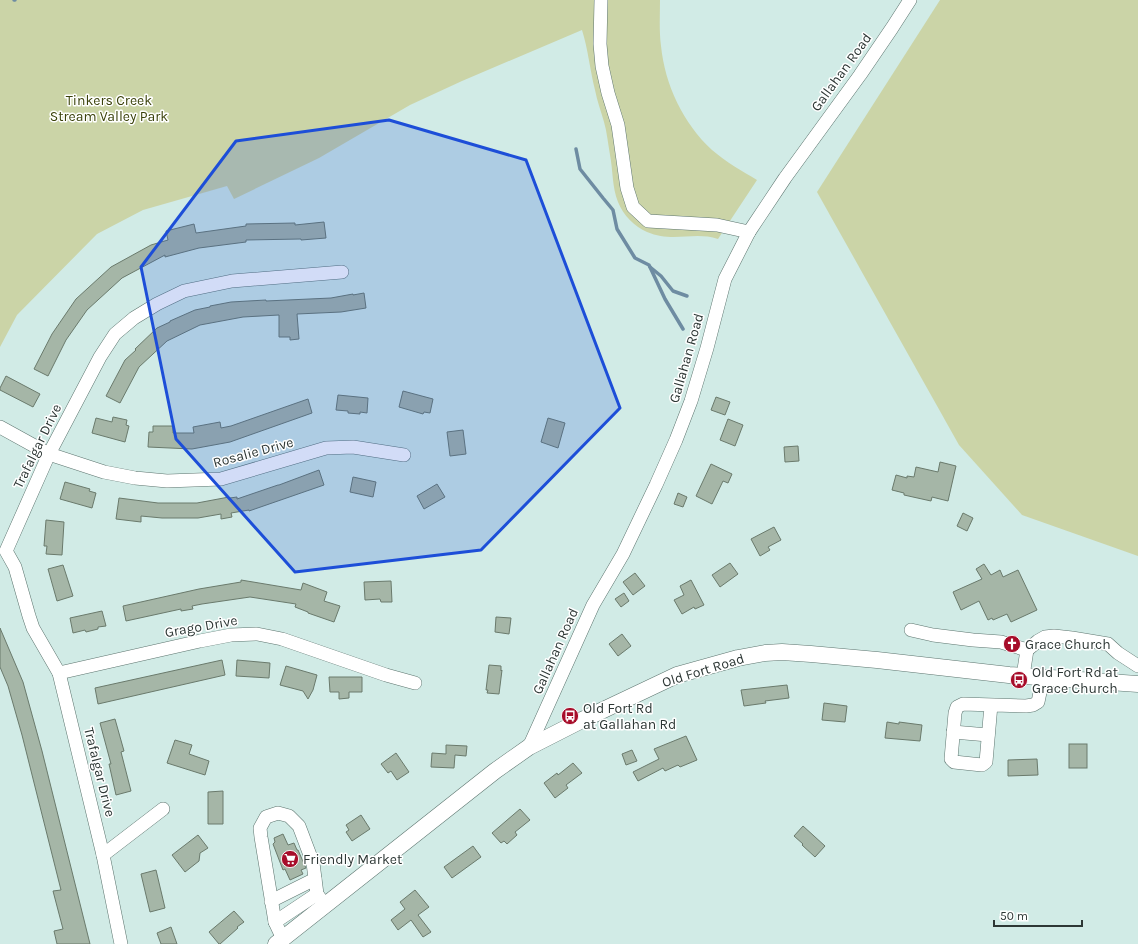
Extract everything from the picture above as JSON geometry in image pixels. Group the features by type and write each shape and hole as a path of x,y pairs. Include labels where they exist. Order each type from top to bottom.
{"main road":[{"name":"Old Fort Road","path":"279,941 321,900 529,747 580,721 677,676 738,658 765,652 782,652 817,654 1043,678 1138,684"}],"street":[{"path":"601,0 600,44 602,66 608,93 618,125 626,188 633,207 648,221 717,225 749,232"},
{"name":"Gallahan Road","path":"529,747 593,605 623,554 676,440 691,401 707,348 724,278 749,232 785,178 868,63 910,0"},
{"name":"Trafalgar Drive","path":"121,944 103,856 59,673 33,628 15,567 3,551 49,454 100,357 115,334 134,318 157,304 184,291 232,281 342,272"},
{"name":"Rosalie Drive","path":"0,427 49,454 104,472 135,478 167,481 221,479 326,448 353,447 404,455"},
{"path":"911,630 933,635 1001,642 1027,650"},
{"name":"Grago Drive","path":"59,673 200,641 231,635 257,634 282,639 386,675 415,683"},
{"path":"1023,676 1027,650 1045,637 1054,636 1108,644 1118,653 1138,666"},
{"path":"991,705 986,762 982,765 954,762 951,759 955,712 957,707 963,704 1033,705 1038,702 1043,678"},
{"path":"953,732 988,734"},
{"path":"103,856 163,809"},
{"path":"275,922 321,900 315,879 313,863 299,826 289,816 278,813 266,817 260,828 271,901 275,922 279,941"},
{"path":"271,901 315,879"}],"highlighted area":[{"path":"389,120 526,160 620,408 481,550 295,572 176,439 141,267 236,141"}],"green space":[{"name":"Tinkers Creek Stream Valley Park","path":"0,0 660,0 660,35 663,61 671,89 684,116 692,128 712,150 757,180 718,239 700,236 666,237 647,232 634,224 626,216 616,196 606,130 596,94 582,30 462,81 410,105 319,158 234,199 227,186 143,210 97,234 17,315 0,347"},
{"path":"940,0 1138,0 1138,556 1022,515 959,445 817,192"}],"building":[{"path":"324,222 326,238 301,240 246,240 246,242 199,248 165,257 165,255 122,278 87,310 66,340 48,376 34,369 52,334 76,299 111,267 151,245 168,240 166,231 194,224 196,233 246,226 246,224 295,223 295,225"},
{"path":"364,293 366,308 341,312 297,314 299,339 290,340 290,337 279,337 279,315 243,317 200,325 167,341 139,367 120,403 106,396 125,360 136,350 135,349 157,328 195,310 231,302 331,298"},
{"path":"6,376 40,394 33,407 0,390"},
{"path":"403,391 433,399 430,413 424,412 423,414 399,407"},
{"path":"338,395 368,398 367,413 348,413 348,411 336,410"},
{"path":"716,397 730,402 725,415 711,410"},
{"path":"308,399 312,413 230,442 192,449 148,447 149,432 153,432 153,426 173,426 173,433 194,433 193,427 220,422 221,428 231,426"},
{"path":"113,417 127,420 126,425 129,426 125,442 92,433 96,418 112,422"},
{"path":"548,418 565,423 558,448 541,442"},
{"path":"728,419 743,425 735,446 720,440"},
{"path":"463,430 466,454 450,456 447,432"},
{"path":"798,446 799,461 785,462 784,447"},
{"path":"940,462 956,466 948,501 932,497 931,501 904,495 904,493 892,490 896,475 907,478 907,476 914,477 916,467 938,472"},
{"path":"711,464 732,474 728,483 723,481 712,504 696,496"},
{"path":"319,470 324,485 249,511 231,513 232,517 221,519 221,514 198,518 162,518 141,516 141,522 116,519 119,498 158,503 197,503 229,497 237,497 237,499"},
{"path":"353,477 376,482 373,497 350,492"},
{"path":"65,482 90,489 89,491 96,493 92,508 60,499"},
{"path":"437,484 445,497 424,509 417,496"},
{"path":"678,493 687,497 683,507 674,504"},
{"path":"963,513 973,518 967,531 957,526"},
{"path":"46,520 64,522 62,555 46,554 47,546 44,546"},
{"path":"774,527 781,540 768,547 770,550 760,556 751,539"},
{"path":"730,563 738,574 720,587 712,575"},
{"path":"984,564 991,575 1000,570 1003,577 1018,570 1037,610 1011,622 1007,614 993,620 992,618 988,620 979,601 961,610 953,592 982,579 976,569"},
{"path":"63,565 73,596 57,601 48,569"},
{"path":"635,573 645,586 633,595 623,582"},
{"path":"241,580 301,590 303,583 327,592 324,601 340,606 334,622 295,607 296,604 250,597 202,604 192,606 193,609 181,611 181,609 126,621 123,606 199,589 241,582"},
{"path":"691,580 704,605 695,609 694,607 682,614 674,600 684,595 680,586"},
{"path":"391,581 392,602 381,602 380,599 365,600 364,582"},
{"path":"624,593 629,601 621,607 615,599"},
{"path":"102,611 106,626 98,627 98,629 86,632 85,630 73,633 70,618"},
{"path":"496,617 511,618 509,634 495,632"},
{"path":"0,628 23,682 42,751 90,944 57,944 54,931 63,929 53,891 61,890 22,735 8,686 0,667"},
{"path":"622,634 631,646 618,656 609,644"},
{"path":"222,660 225,675 98,704 95,688"},
{"path":"237,660 270,663 269,678 236,676"},
{"path":"489,665 501,666 501,671 502,670 499,694 487,693 488,690 486,690"},
{"path":"286,666 317,675 313,690 308,699 303,691 280,685"},
{"path":"329,677 362,677 362,692 349,692 349,698 339,699 339,692 330,692"},
{"path":"787,685 789,698 765,701 766,703 744,706 741,690"},
{"path":"824,703 847,706 845,722 822,720"},
{"path":"115,719 124,751 121,752 131,791 116,795 109,764 111,764 100,723"},
{"path":"887,722 922,725 920,741 885,738"},
{"path":"686,736 697,760 680,767 678,765 665,771 663,768 638,781 633,772 659,759 654,749"},
{"path":"175,740 192,745 189,754 209,761 205,775 167,763"},
{"path":"1069,744 1087,744 1087,768 1069,768"},
{"path":"446,745 467,746 466,756 455,755 454,768 431,767 432,753 446,754"},
{"path":"632,750 637,761 626,765 622,754"},
{"path":"396,753 409,772 397,780 391,771 388,773 381,764"},
{"path":"1037,759 1038,775 1008,776 1008,760"},
{"path":"573,763 582,773 566,785 568,788 555,798 544,783 557,773 558,775"},
{"path":"223,791 223,824 208,824 208,792"},
{"path":"520,809 530,820 515,832 517,835 507,844 504,841 501,843 492,833"},
{"path":"361,815 370,829 352,841 346,832 349,830 346,825"},
{"path":"803,826 825,846 815,857 794,836"},
{"name":"Friendly Market","path":"283,834 288,845 294,843 306,868 301,870 303,874 290,880 285,869 283,870 273,844 275,842 274,838"},
{"path":"198,835 208,848 200,853 199,861 185,872 172,855"},
{"path":"473,846 481,857 452,878 444,867"},
{"path":"156,870 165,908 150,912 141,874"},
{"path":"415,890 429,907 418,915 431,932 423,937 411,920 398,930 391,920 405,909 400,902"},
{"path":"234,911 244,922 219,944 209,932"},
{"path":"171,927 177,944 161,944 157,933"}],"waterway":[{"path":"576,149 580,169 613,210 617,229 635,258 649,265 665,299 683,329"},
{"path":"650,267 661,276 673,291 687,296"}],"place":[{"name":"Grace Church","path":"1012,644"},
{"name":"Old Fort Rd at Grace Church","path":"1019,680"},
{"name":"Old Fort Rd at Gallahan Rd","path":"570,716"},
{"name":"Friendly Market","path":"290,859"}]}
